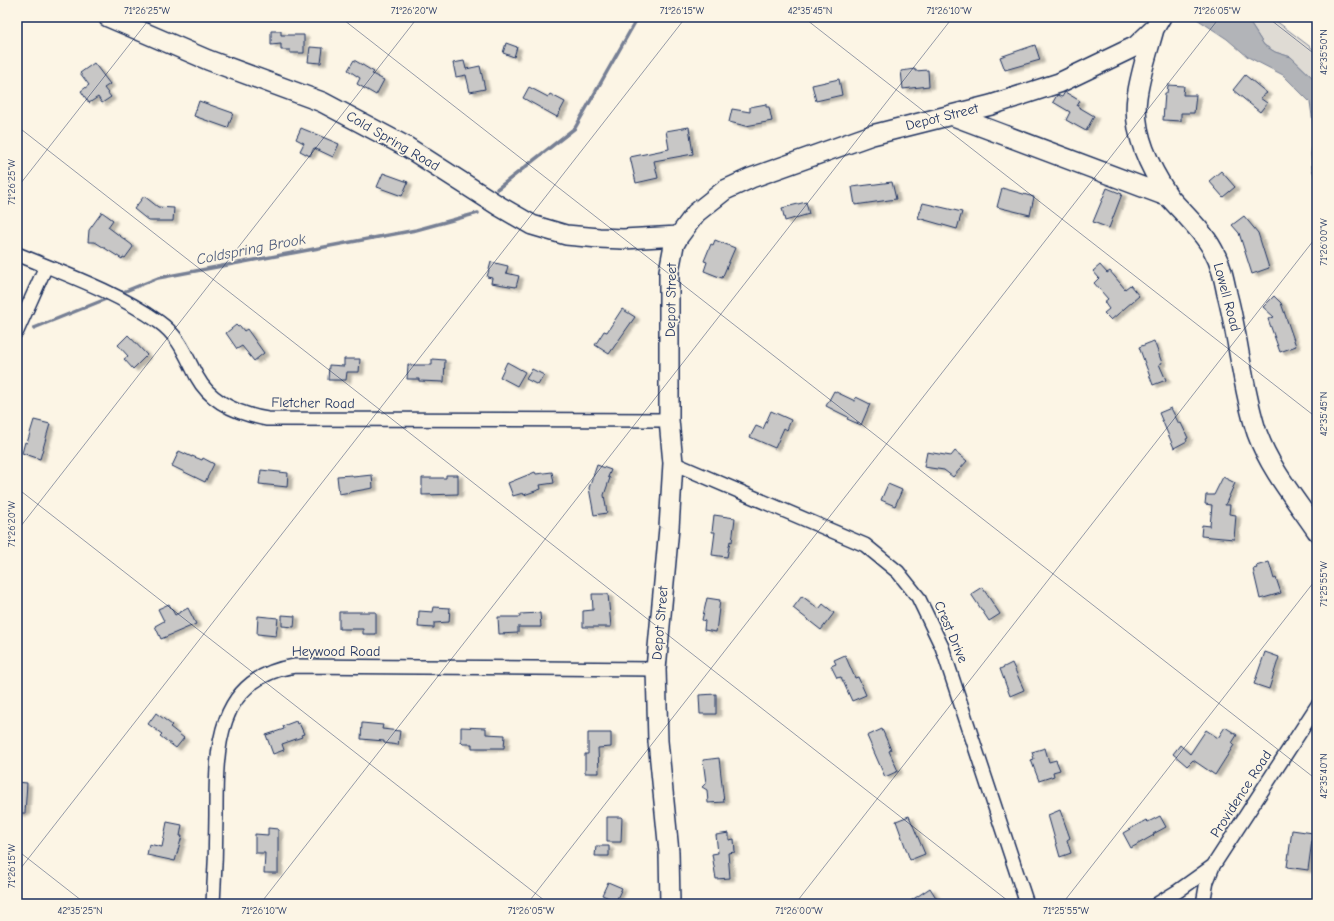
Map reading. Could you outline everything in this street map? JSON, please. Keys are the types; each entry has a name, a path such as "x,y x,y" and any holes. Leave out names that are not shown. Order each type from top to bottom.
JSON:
{"street":[{"name":"Cold Spring Road","path":"108,17 195,54 296,91 334,108 399,143 532,225 566,235 599,238 678,236"},
{"name":"Depot Street","path":"670,904 669,852 658,741 656,669 669,528 673,463 669,420 669,271 674,245 678,236 696,213 726,190 751,178 872,135 1027,95 1059,83 1132,48 1157,23"},
{"path":"1157,23 1139,88 1137,120 1140,137 1146,154 1168,197"},
{"name":"Lowell Road","path":"952,115 1168,197 1205,236 1220,266 1235,324 1247,396 1258,434 1276,472 1317,531"},
{"name":"Fletcher Road","path":"17,254 126,301 160,323 181,344 197,377 210,395 224,405 247,415 283,419 669,420"},
{"path":"17,331 46,266"},
{"name":"Crest Drive","path":"673,463 865,545 898,572 920,602 942,647 1027,904"},
{"name":"Heywood Road","path":"213,904 216,864 215,778 220,736 230,711 242,692 260,677 282,668 295,666 656,669"},
{"name":"Providence Road","path":"1202,904 1207,881 1213,866 1317,706"},
{"path":"1167,902 1213,866"}],"shaded area":[{"path":"1194,17 1246,17 1264,45 1275,52 1291,57 1317,82 1317,183 1312,169 1311,154 1314,130 1310,102 1283,75 1248,57 1227,39"},
{"path":"1246,17 1271,17 1317,52 1317,82 1291,57 1275,52 1264,45"}],"building":[{"path":"271,31 281,31 281,35 304,35 304,53 290,53 290,50 281,50 281,44 271,45"},
{"path":"506,43 517,47 514,57 503,53"},
{"path":"1035,45 1040,60 1005,70 1000,57"},
{"path":"310,47 323,48 321,63 308,62"},
{"path":"354,60 374,72 372,74 384,80 376,95 357,84 360,78 348,70"},
{"path":"464,61 466,69 480,66 485,89 470,92 466,75 456,77 453,63"},
{"path":"94,63 110,84 104,88 111,97 102,103 98,97 89,103 81,91 89,85 80,73"},
{"path":"915,69 915,71 928,70 929,86 903,89 901,71"},
{"path":"1245,75 1267,93 1260,98 1267,103 1260,112 1233,90"},
{"path":"839,79 842,95 816,101 812,85"},
{"path":"1168,85 1184,86 1183,95 1196,95 1194,113 1181,113 1181,121 1163,120 1165,93 1167,93"},
{"path":"529,87 548,97 550,94 565,102 557,117 523,98"},
{"path":"1065,92 1080,101 1077,106 1094,116 1086,131 1066,120 1070,112 1053,102 1057,95 1062,97"},
{"path":"199,101 233,113 228,128 194,116"},
{"path":"766,104 766,107 769,107 772,121 746,126 729,122 732,109 750,112 750,107"},
{"path":"689,127 693,154 654,161 658,178 636,183 630,157 669,149 666,131"},
{"path":"301,128 339,144 333,157 314,148 310,156 300,151 304,143 296,139"},
{"path":"1221,171 1235,187 1223,197 1209,181"},
{"path":"383,173 408,182 402,196 377,187"},
{"path":"892,182 896,199 855,205 852,187"},
{"path":"1002,188 1034,197 1030,215 997,207"},
{"path":"1107,188 1122,194 1109,228 1093,222"},
{"path":"144,196 158,207 174,208 173,221 149,221 134,209"},
{"path":"806,202 809,214 785,221 782,208"},
{"path":"923,203 962,212 957,229 918,218"},
{"path":"102,212 113,220 108,227 133,247 125,258 123,257 122,259 95,242 88,242 89,230"},
{"path":"1244,216 1258,233 1269,268 1252,274 1239,233 1232,225"},
{"path":"715,240 735,248 722,278 704,271 707,262 704,261 711,244 713,245"},
{"path":"491,262 508,266 506,273 519,276 516,287 491,283 492,278 487,277"},
{"path":"1100,265 1107,273 1110,271 1125,289 1130,285 1139,296 1111,320 1104,313 1109,309 1104,302 1108,299 1094,283 1099,278 1093,271"},
{"path":"1274,296 1281,303 1296,346 1280,352 1268,319 1274,317 1263,307"},
{"path":"622,309 635,317 609,354 595,345 604,331 607,332"},
{"path":"236,325 238,327 240,326 244,331 247,329 264,353 254,361 242,346 237,349 226,333"},
{"path":"128,335 147,355 133,369 124,359 128,356 118,345"},
{"path":"1154,341 1162,363 1159,364 1166,380 1153,385 1139,347"},
{"path":"344,359 360,359 359,372 347,372 346,380 328,380 329,365 344,366"},
{"path":"432,359 445,360 444,382 407,379 408,365 432,365"},
{"path":"507,362 525,372 517,386 500,377"},
{"path":"532,369 544,375 538,385 526,379"},
{"path":"834,391 855,401 856,397 870,404 861,425 847,419 848,417 826,406"},
{"path":"1171,408 1179,424 1181,423 1188,438 1186,439 1187,441 1174,448 1159,413"},
{"path":"771,411 791,420 787,430 784,428 775,448 750,437 756,426 763,429"},
{"path":"34,420 50,424 40,459 22,453 25,442 27,443"},
{"path":"179,451 202,460 203,458 214,464 205,482 172,466"},
{"path":"955,451 967,461 953,477 944,470 924,467 927,452 951,456"},
{"path":"597,465 611,470 604,495 607,513 594,515 589,488"},
{"path":"261,470 288,473 287,487 259,484"},
{"path":"535,472 536,474 552,472 554,483 540,485 541,489 524,495 523,493 513,496 508,483"},
{"path":"352,475 353,477 372,475 373,488 339,494 337,476"},
{"path":"446,475 458,475 458,494 422,495 422,478 446,478"},
{"path":"1223,477 1235,483 1225,505 1230,505 1229,514 1236,515 1234,539 1201,536 1202,525 1210,526 1212,505 1205,504 1206,495 1214,495"},
{"path":"888,484 902,490 895,506 881,500"},
{"path":"714,515 735,518 732,542 730,541 727,557 712,555 715,532 712,532"},
{"path":"1269,562 1274,579 1276,578 1281,593 1260,599 1253,569 1257,568 1256,566"},
{"path":"982,587 1000,614 989,621 971,594"},
{"path":"592,594 608,594 611,627 583,627 583,611 593,610"},
{"path":"802,596 819,609 823,604 834,613 821,630 793,608"},
{"path":"707,598 720,600 716,632 704,630 705,621 702,620"},
{"path":"169,604 175,615 188,608 196,624 161,639 155,626 164,621 158,609"},
{"path":"434,607 450,608 449,622 434,623 434,628 418,627 419,611 433,612"},
{"path":"339,612 376,612 376,634 363,634 363,629 339,629"},
{"path":"540,613 541,627 518,627 518,633 499,634 498,617 520,617 520,614"},
{"path":"282,615 295,616 294,627 282,626"},
{"path":"258,616 278,618 276,636 257,634"},
{"path":"1265,652 1279,657 1269,689 1254,684"},
{"path":"845,655 855,678 858,677 866,695 852,701 841,677 837,678 831,666 836,664 834,660"},
{"path":"1012,663 1024,690 1010,696 1000,669"},
{"path":"716,694 716,714 700,714 699,695"},
{"path":"156,713 172,725 170,727 184,738 176,748 160,736 162,734 148,724"},
{"path":"296,721 297,724 299,723 304,734 301,735 302,737 282,744 284,750 273,754 266,735 284,729 283,726"},
{"path":"362,723 383,725 382,729 400,731 398,745 384,743 384,741 361,739"},
{"path":"461,727 486,728 486,734 505,735 504,748 472,748 472,744 463,744 461,742"},
{"path":"1225,727 1237,735 1232,743 1234,745 1215,775 1193,760 1187,766 1173,754 1180,745 1190,754 1206,730 1218,738"},
{"path":"882,729 891,750 889,751 898,771 885,777 867,736"},
{"path":"588,733 611,733 611,747 598,748 599,773 585,773 585,754 588,754"},
{"path":"1045,748 1049,762 1056,760 1060,770 1053,772 1054,776 1039,781 1031,760 1034,759 1032,752"},
{"path":"719,758 724,802 708,803 707,790 702,787 706,783 703,760"},
{"path":"17,782 27,783 25,813 17,813"},
{"path":"1060,810 1070,838 1067,840 1071,853 1060,857 1048,815"},
{"path":"909,816 925,854 910,860 896,821"},
{"path":"1160,816 1166,827 1131,848 1123,833 1146,820 1148,822"},
{"path":"607,817 622,817 621,842 607,842"},
{"path":"167,822 182,825 180,836 182,836 175,861 147,855 149,844 162,847"},
{"path":"268,828 278,829 278,873 264,873 265,853 255,853 255,834 268,835"},
{"path":"1292,830 1313,833 1308,870 1287,867"},
{"path":"729,833 729,840 734,839 735,852 728,853 730,878 716,879 712,854 718,853 716,835"},
{"path":"596,846 609,846 609,856 595,856"},
{"path":"608,882 622,888 616,901 602,895"},
{"path":"930,888 940,904 906,904"}],"waterway":[{"name":"Coldspring Brook","path":"497,189 575,128 638,17"},
{"name":"Coldspring Brook","path":"118,294 158,278 416,230 478,213"},
{"name":"Coldspring Brook","path":"34,328 111,297"}],"railway":[{"path":"1311,17 1317,22"}]}
